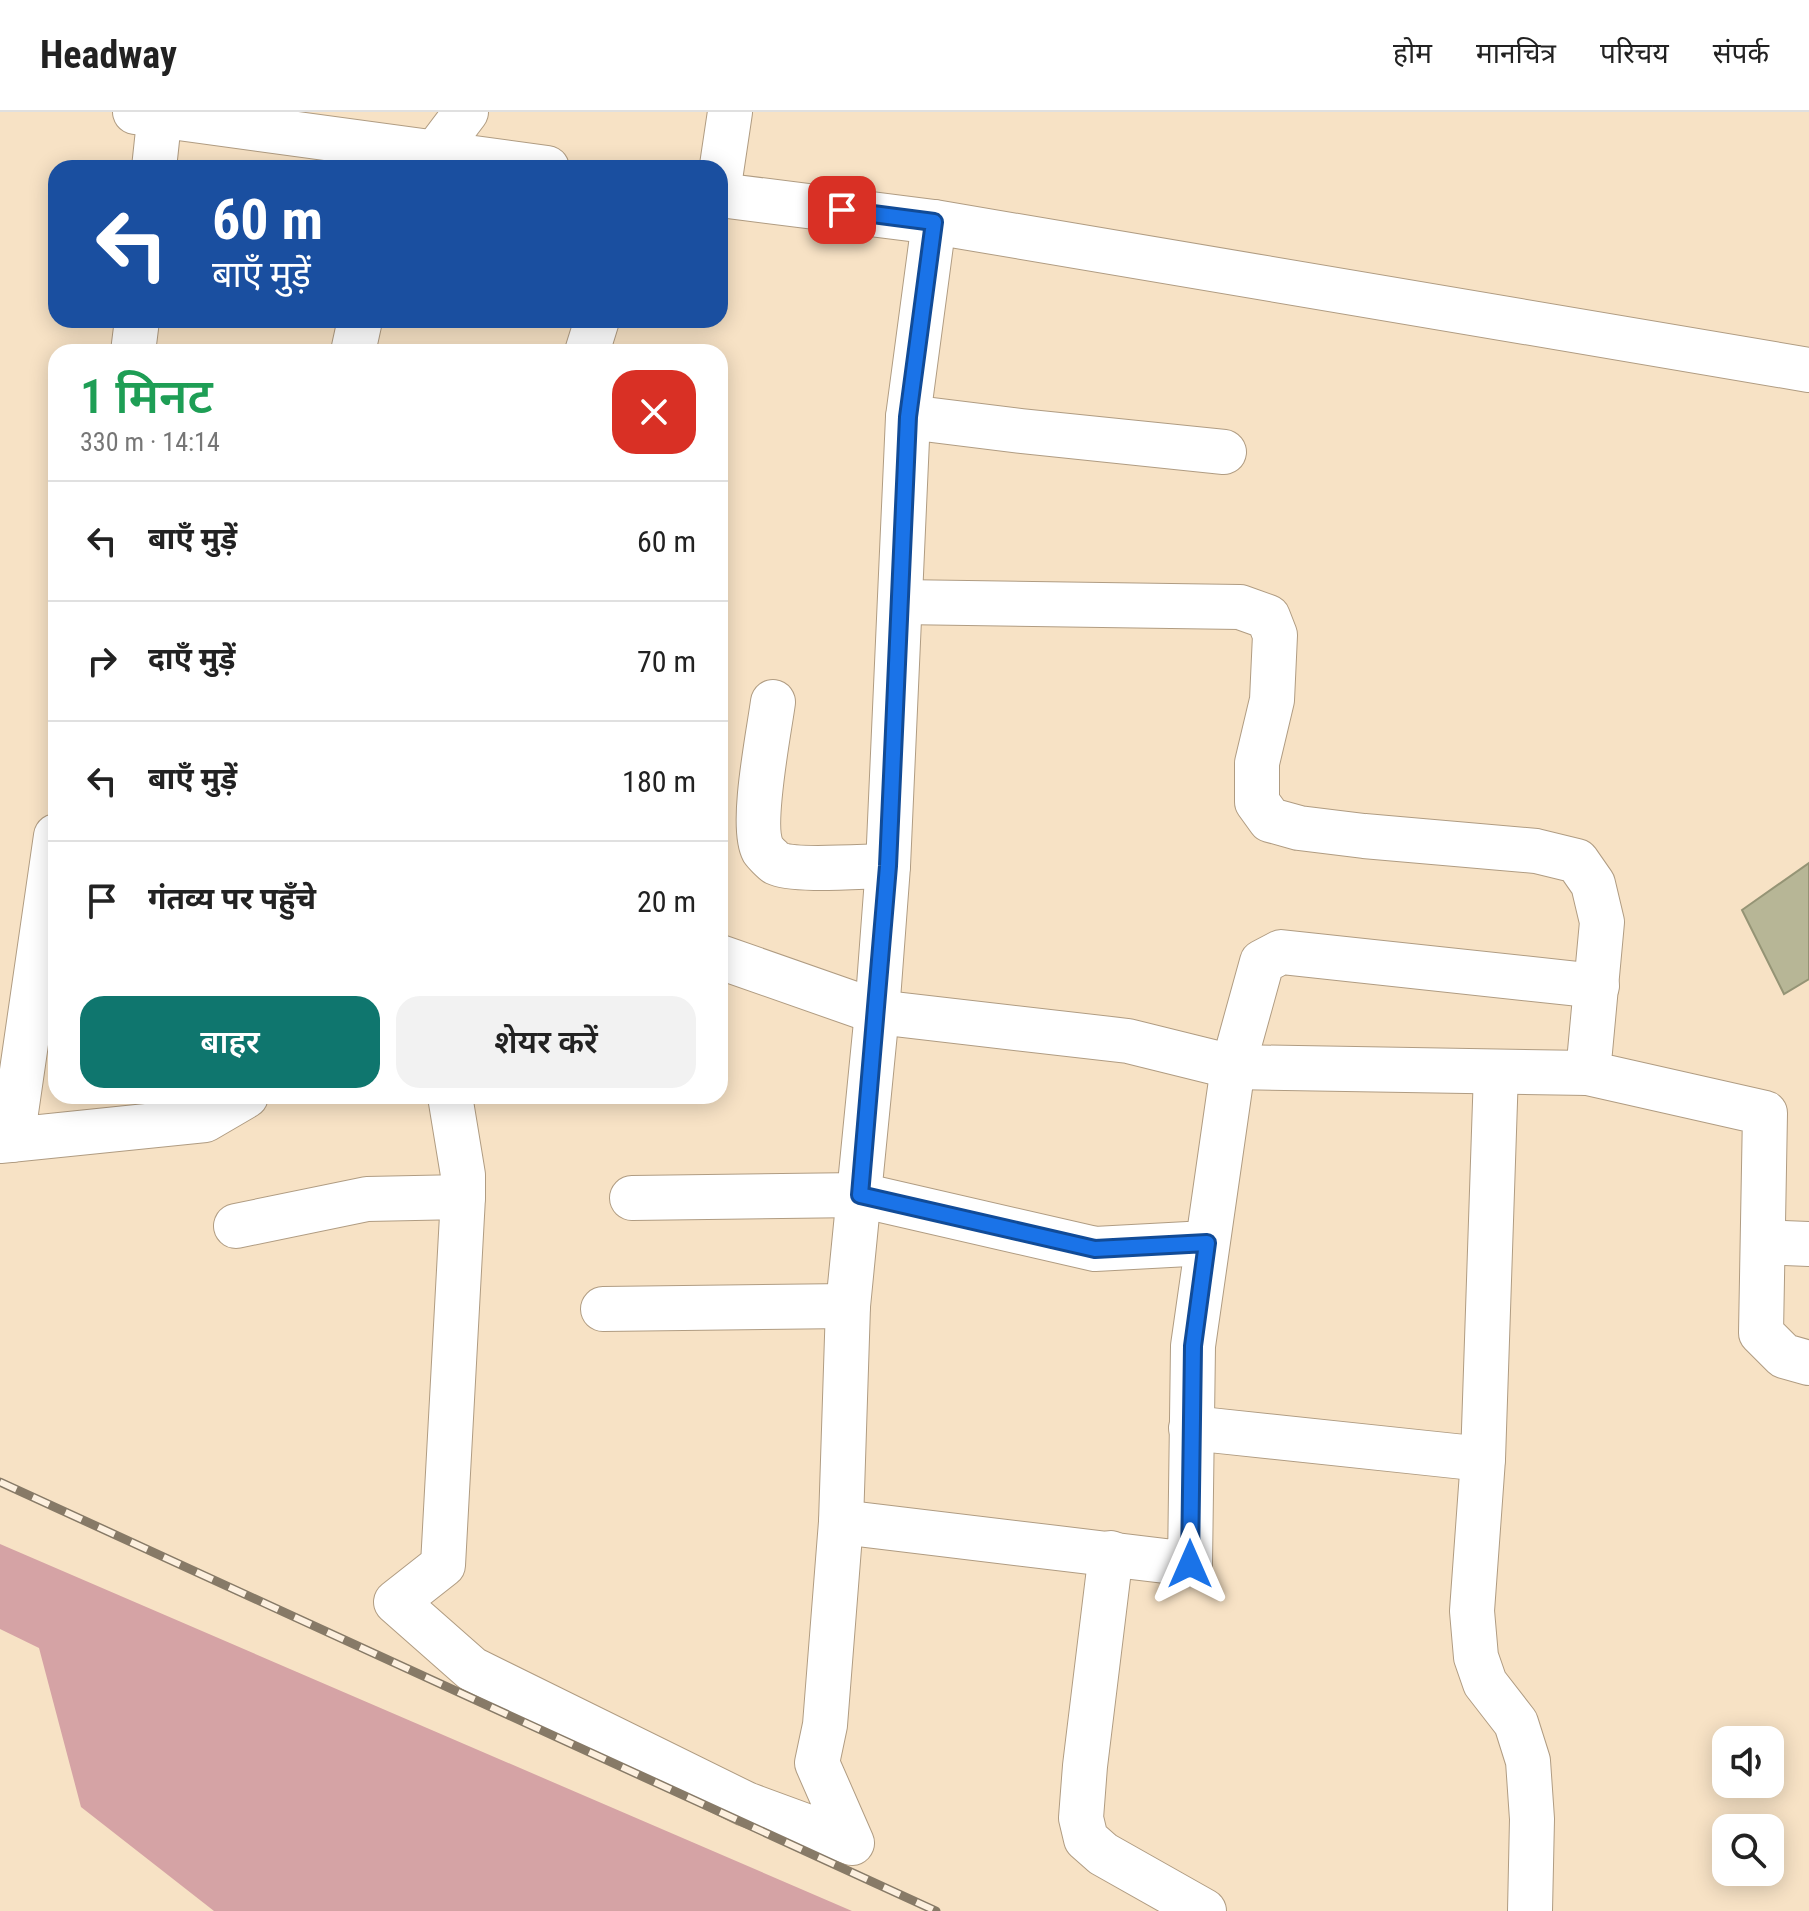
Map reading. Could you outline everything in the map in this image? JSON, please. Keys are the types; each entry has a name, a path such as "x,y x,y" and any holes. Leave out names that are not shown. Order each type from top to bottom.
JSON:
{"street":[{"path":"408,157 466,112"},
{"path":"723,160 730,112"},
{"path":"154,160 151,113 408,157 446,160"},
{"path":"728,196 934,222 1809,370"},
{"path":"451,1104 463,1175 463,1197 443,1565 396,1602 472,1669 746,1804 852,1843 817,1763 825,1725 841,1522 848,1306 888,866 908,417 934,222"},
{"path":"908,417 1224,452"},
{"path":"900,602 1240,607 1268,617 1275,635 1272,700 1257,763 1257,802 1270,820 1299,828 1536,851 1577,861 1593,884 1602,922 1588,1073"},
{"path":"773,702 761,785 759,832 763,850 777,863 801,867 888,866"},
{"path":"48,885 6,1140 206,1108"},
{"path":"841,1522 1190,1564 1193,1346 1233,1067 1262,962 1281,952 1597,986"},
{"path":"728,960 877,1012 1128,1041 1233,1067 1588,1073 1765,1113 1761,1333 1784,1356 1809,1363"},
{"path":"1496,1072 1483,1459 1472,1611 1476,1657 1485,1683 1516,1723 1528,1761 1532,1819 1530,1911"},
{"path":"632,1198 860,1195 1095,1249 1207,1243"},
{"path":"236,1226 367,1199 463,1197"},
{"path":"1763,1242 1809,1244"},
{"path":"603,1309 848,1306"},
{"path":"1191,1428 1483,1459"},
{"path":"1111,1553 1085,1766 1081,1818 1086,1839 1103,1854 1204,1911"}],"shaded area":[{"path":"0,1544 852,1911 214,1911 81,1807 39,1648 0,1629"}],"building":[{"path":"1809,863 1809,979 1784,994 1742,910"}],"railway":[{"path":"0,1482 936,1911"}],"route":[{"path":"842,210 934,222 908,417 888,866 860,1195 1095,1249 1207,1243 1193,1346 1190,1564"}]}
